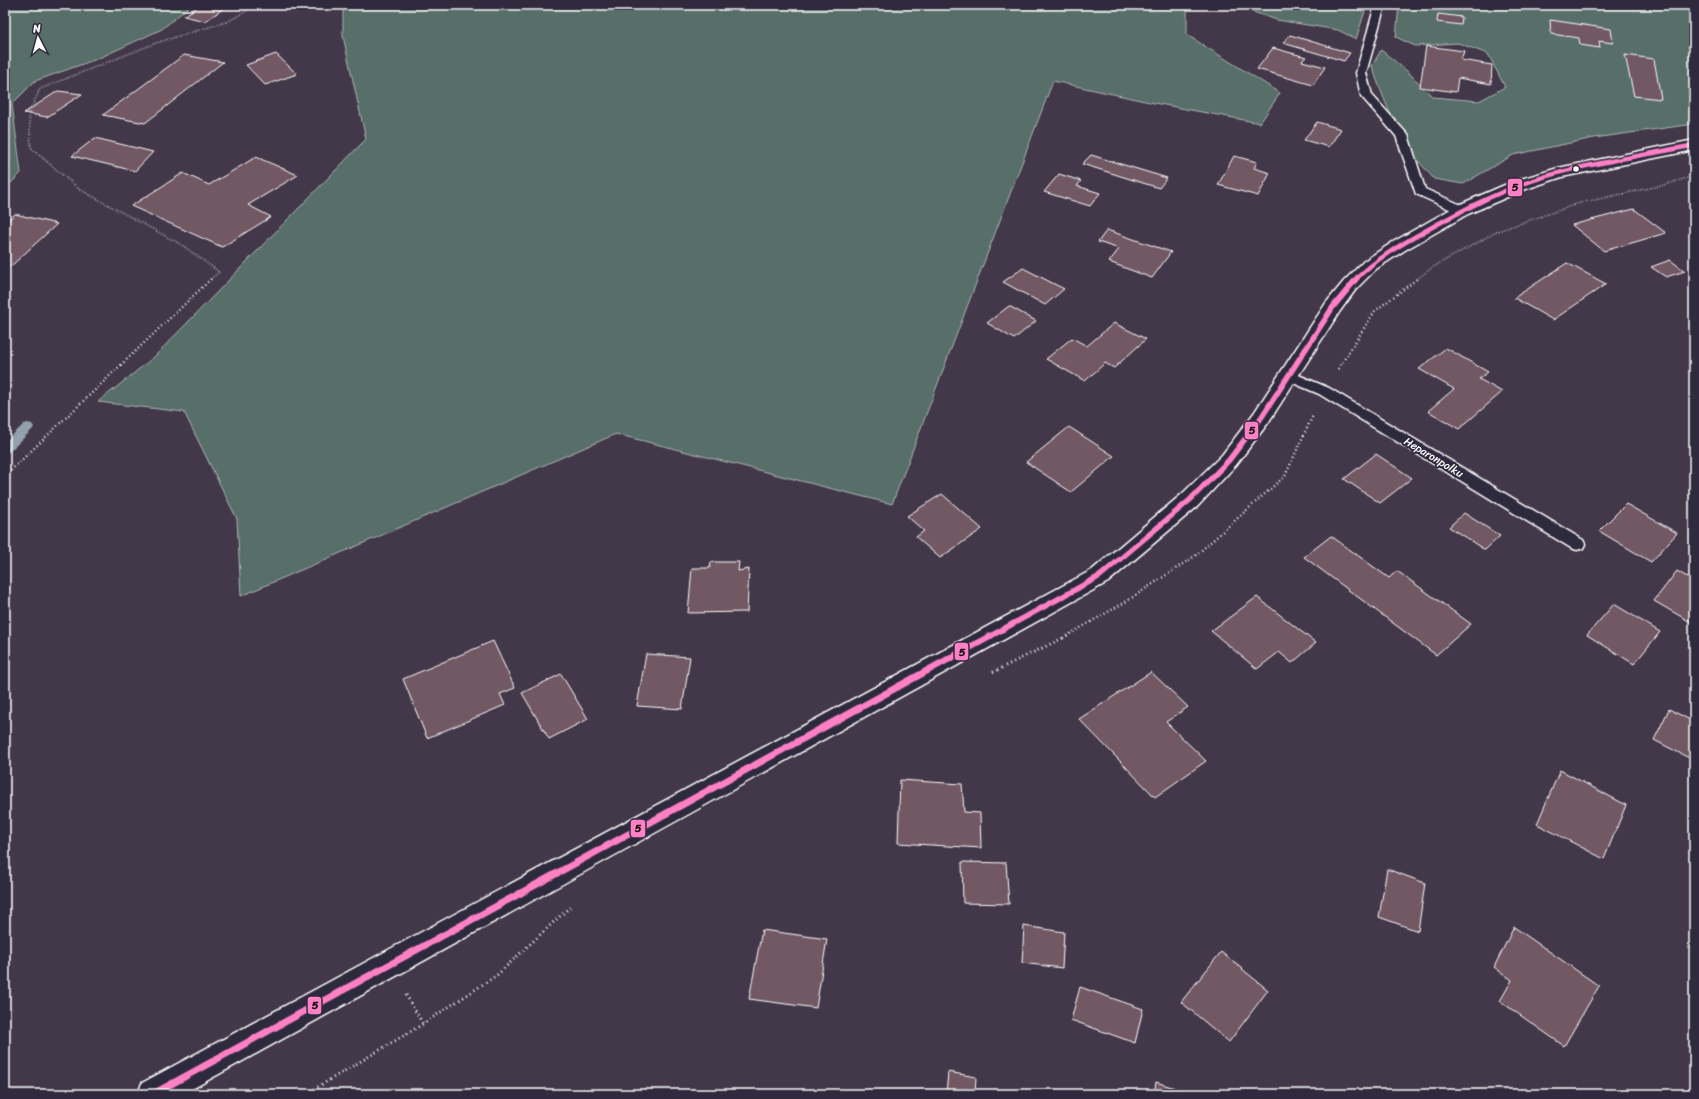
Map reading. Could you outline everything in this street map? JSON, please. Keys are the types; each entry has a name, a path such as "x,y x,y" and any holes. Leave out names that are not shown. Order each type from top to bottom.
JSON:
{"street":[{"path":"153,1094 1100,576 1190,500 1218,471 1261,418 1333,307 1350,285 1370,265 1399,246 1462,210 1520,185 1558,174 1694,145"}],"lane":[{"path":"1380,5 1361,73 1367,96 1402,136 1420,191 1462,210"},
{"name":"Heparonpolku","path":"1288,376 1324,391 1577,544"}],"path":[{"path":"5,476 219,272 182,245 79,189 31,148 28,113 40,89 156,44 229,21 257,5"}],"green space":[{"path":"5,5 191,5 162,29 97,59 35,81 12,104 21,173 5,189"},
{"path":"343,5 1202,5 1187,9 1187,35 1280,93 1260,123 1154,103 1053,81 892,504 616,434 241,596 237,519 184,412 98,402 154,357 366,139 343,36"},
{"path":"1232,5 1367,5 1356,39 1338,30 1277,20"},
{"path":"1399,5 1694,5 1694,124 1594,138 1513,155 1463,184 1434,179 1405,144 1378,84 1372,66 1381,50 1408,72 1433,97 1479,101 1505,87 1488,54 1458,43 1415,46 1396,37"}],"building":[{"path":"200,5 229,5 205,21 184,16"},
{"path":"1438,14 1462,17 1461,25 1437,22"},
{"path":"1550,20 1611,29 1613,43 1599,41 1600,48 1580,45 1579,38 1551,34"},
{"path":"1290,35 1350,53 1344,61 1283,43"},
{"path":"1426,46 1464,51 1461,60 1492,65 1491,84 1458,78 1456,92 1420,87"},
{"path":"1273,48 1306,57 1302,61 1325,67 1313,85 1257,69"},
{"path":"276,54 297,74 265,85 246,65"},
{"path":"184,55 223,62 145,123 103,115"},
{"path":"1625,55 1654,59 1661,99 1634,96"},
{"path":"58,91 82,94 47,117 24,113"},
{"path":"1317,122 1341,129 1329,147 1304,140"},
{"path":"95,138 153,152 135,171 72,156"},
{"path":"1091,155 1167,178 1159,188 1082,164"},
{"path":"1234,156 1257,162 1254,168 1270,173 1258,196 1218,185"},
{"path":"256,157 298,175 248,205 271,217 222,247 131,206 183,173 209,185"},
{"path":"1059,174 1081,181 1077,186 1100,193 1090,206 1044,192"},
{"path":"1634,209 1666,233 1604,251 1572,225"},
{"path":"15,214 57,224 11,266 5,265 5,223"},
{"path":"1107,230 1171,252 1152,278 1109,262 1119,249 1098,242"},
{"path":"1670,260 1685,271 1666,277 1651,267"},
{"path":"1567,263 1606,284 1553,320 1514,298"},
{"path":"1023,268 1064,289 1045,305 1003,282"},
{"path":"1009,306 1036,321 1014,339 987,323"},
{"path":"1114,323 1146,339 1114,368 1105,363 1085,381 1046,359 1072,338 1087,346"},
{"path":"1446,348 1488,372 1479,379 1502,392 1459,429 1428,411 1454,389 1419,369"},
{"path":"1069,427 1114,456 1071,492 1026,462"},
{"path":"1376,454 1412,478 1380,503 1344,479"},
{"path":"942,494 982,529 940,558 916,537 924,531 907,516"},
{"path":"1626,504 1677,533 1651,562 1599,531"},
{"path":"1464,513 1500,536 1485,550 1449,527"},
{"path":"1331,536 1389,578 1397,571 1471,624 1436,655 1304,557"},
{"path":"711,562 739,562 738,571 749,569 747,612 688,613 692,568 710,568"},
{"path":"1677,571 1694,581 1694,624 1654,601"},
{"path":"1257,597 1316,643 1292,663 1279,652 1257,669 1211,631"},
{"path":"1614,604 1660,632 1634,664 1587,635"},
{"path":"493,641 515,688 500,694 505,705 427,738 403,679"},
{"path":"646,654 690,657 682,709 637,706"},
{"path":"1151,672 1188,707 1166,722 1206,761 1155,797 1079,719"},
{"path":"561,674 588,719 549,739 522,693"},
{"path":"1669,709 1694,722 1693,760 1654,740"},
{"path":"1560,770 1626,805 1604,859 1537,824"},
{"path":"900,780 962,784 964,812 980,813 981,848 898,843"},
{"path":"962,862 1006,863 1009,904 963,903"},
{"path":"1387,869 1425,883 1418,931 1379,917"},
{"path":"1024,926 1064,932 1062,968 1022,963"},
{"path":"1514,927 1599,986 1564,1046 1500,1001 1512,980 1494,967"},
{"path":"762,930 827,939 816,1008 749,999"},
{"path":"1221,952 1268,990 1229,1042 1181,1002"},
{"path":"1080,987 1143,1009 1135,1043 1071,1020"},
{"path":"948,1072 976,1077 975,1094 946,1094"},
{"path":"1156,1082 1187,1092 1187,1094 1154,1094"}],"waterway":[{"path":"5,449 28,427"}],"transit line":[{"name":"5","path":"153,1094 1100,576 1190,500 1229,460 1261,418 1333,307 1350,285 1370,265 1399,246 1462,210 1520,185 1558,173 1694,145"}]}
